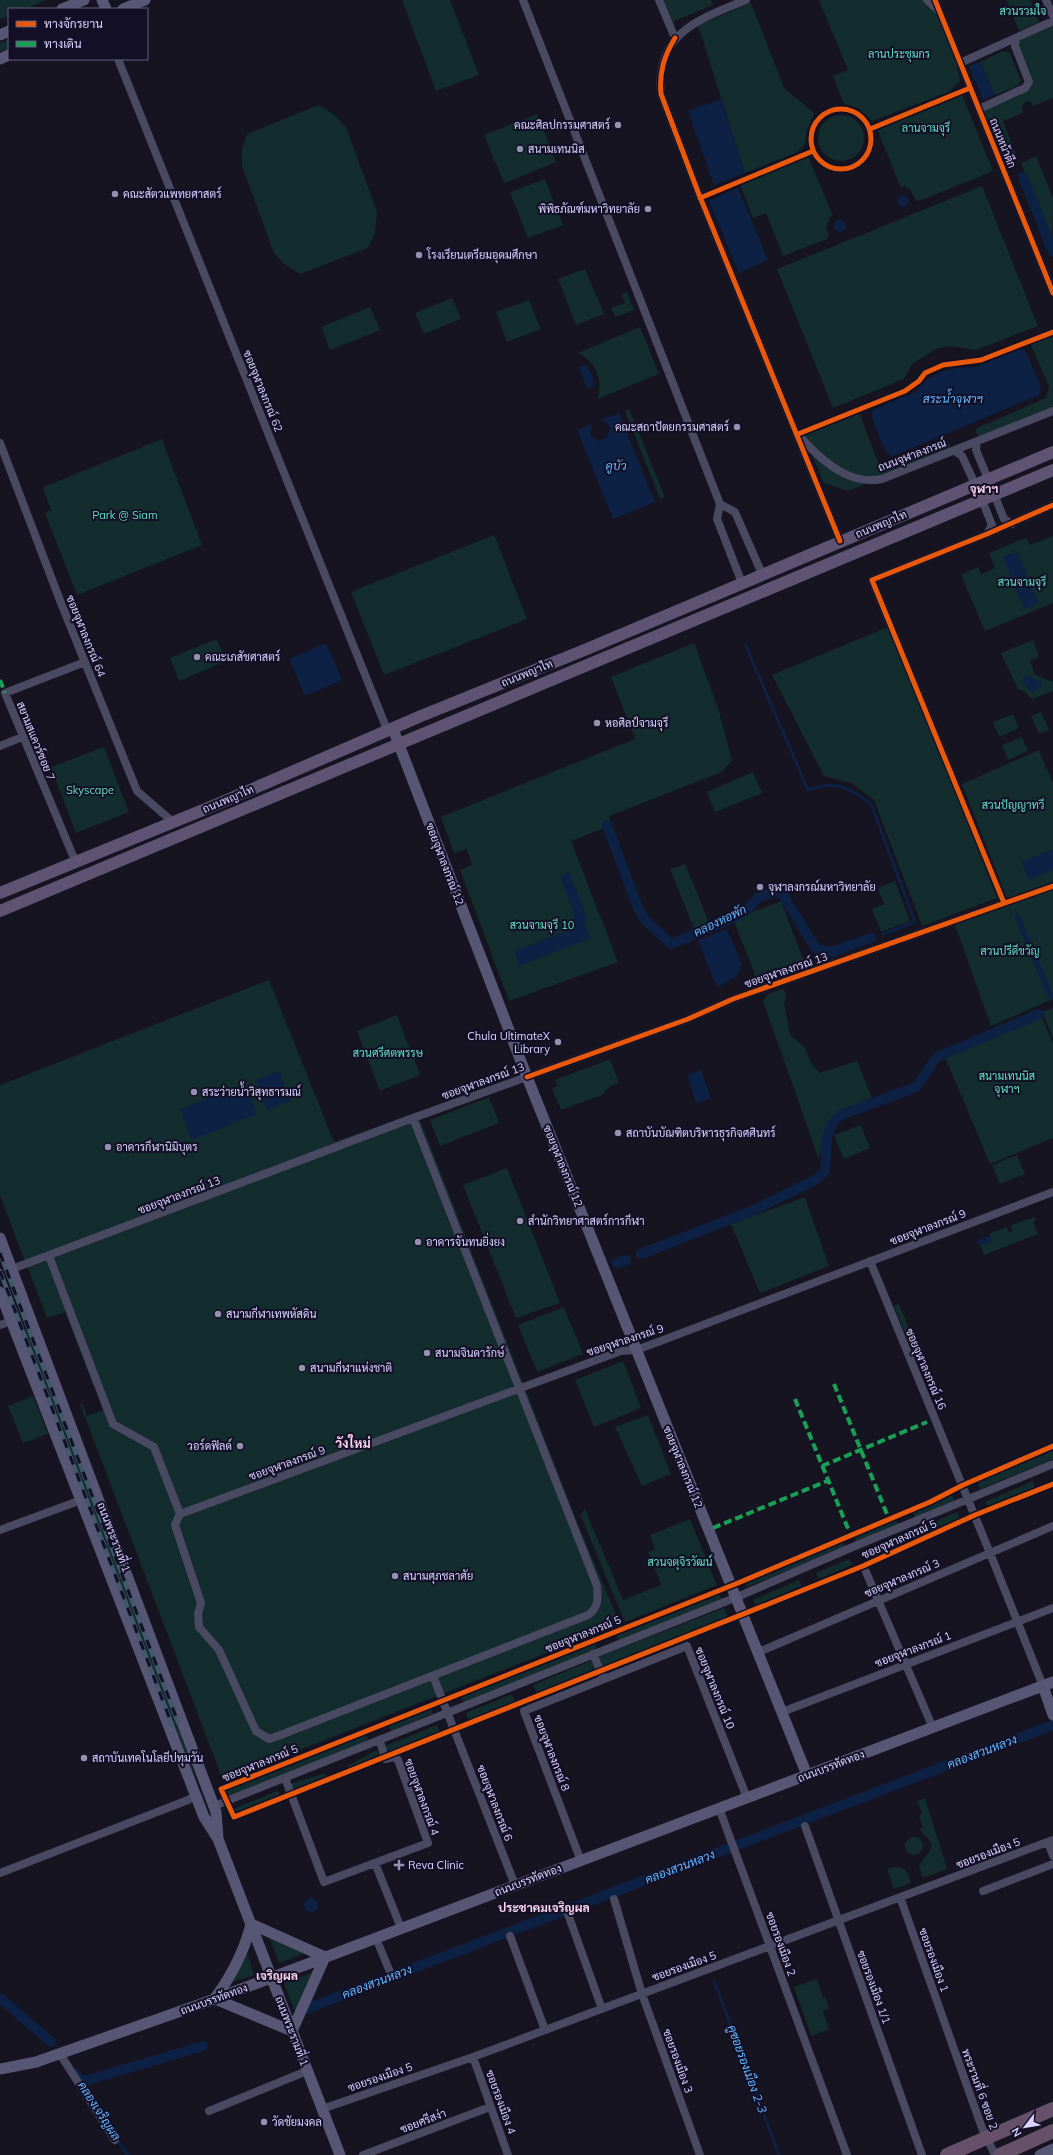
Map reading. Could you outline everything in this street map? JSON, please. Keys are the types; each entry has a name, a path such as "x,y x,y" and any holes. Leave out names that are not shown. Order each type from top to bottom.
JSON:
{"highway":[{"path":"947,2155 1053,2109"},
{"path":"1000,2155 1053,2131"}],"main road":[{"path":"64,8 84,0"},
{"path":"125,8 145,0"},
{"name":"ถนนพญาไท","path":"0,893 76,863 1053,452"},
{"name":"ถนนพญาไท","path":"0,911 1053,470"},
{"path":"988,480 994,494"},
{"path":"975,484 982,500"},
{"name":"ซอยจุฬาลงกรณ์ 12","path":"390,731 399,745 527,1077 759,1652 807,1775"},
{"name":"ถนนพระรามที่ 1","path":"0,1238 207,1786 216,1812 218,1839"},
{"name":"ถนนพระรามที่ 1","path":"0,1292 204,1817 218,1839 340,2155"},
{"path":"1048,1684 1053,1714"},
{"name":"ถนนบรรทัดทอง","path":"0,2069 30,2064 215,1999 1048,1684"},
{"path":"195,1793 207,1786"},
{"path":"251,1924 325,1957 292,2031 215,1999 227,1983 238,1962 246,1945 251,1924"},
{"path":"1040,2155 1053,2149"}],"street":[{"path":"523,0 720,504 717,519 742,583"},
{"path":"659,0 675,38"},
{"path":"746,0 699,21 675,38 663,59 659,78 660,94 698,192 798,434 840,541"},
{"path":"927,0 940,12"},
{"name":"ถนนหน้าตึก","path":"935,0 1053,293"},
{"path":"1046,0 1053,16"},
{"path":"960,63 1053,21"},
{"path":"979,109 1025,88 1029,82 1015,46 1016,38"},
{"name":"ซอยจุฬาลงกรณ์ 62","path":"118,60 390,731"},
{"name":"ถนนจุฬาลงกรณ์","path":"798,434 816,454 830,466 850,476 871,482 882,480 1053,412"},
{"path":"977,442 976,450 988,480"},
{"name":"ซอยจุฬาลงกรณ์ 64","path":"0,443 85,662 137,790 173,822"},
{"name":"ถนนจุฬาลงกรณ์","path":"955,451 962,456 975,484"},
{"path":"994,494 1004,519 1012,524"},
{"path":"982,500 992,525 987,534"},
{"path":"720,504 735,512 762,574"},
{"path":"1004,903 872,580 1012,524 1053,505"},
{"name":"สยามสแควร์ซอย 7","path":"76,863 22,737 5,693 85,662"},
{"path":"0,746 22,737"},
{"name":"ซอยจุฬาลงกรณ์ 13","path":"12,1269 413,1118 688,1020 732,999 1053,886"},
{"path":"49,1256 114,1424 154,1447 180,1514 174,1525 200,1603 198,1614 199,1627 219,1650 256,1731 269,1739 588,1615 596,1609 598,1586 413,1118"},
{"name":"ซอยจุฬาลงกรณ์ 9","path":"180,1514 520,1388 525,1388 621,1351 636,1350 1053,1192"},
{"name":"ซอยจุฬาลงกรณ์ 16","path":"870,1261 901,1340 1018,1621 1048,1684"},
{"path":"0,1325 11,1320"},
{"name":"ซอยจุฬาลงกรณ์ 5","path":"214,1806 737,1598 1053,1464"},
{"path":"0,1530 81,1500"},
{"name":"ซอยจุฬาลงกรณ์ 3","path":"759,1652 1053,1526"},
{"path":"866,1572 933,1728"},
{"name":"ซอยจุฬาลงกรณ์ 1","path":"782,1712 1053,1608"},
{"name":"ซอยจุฬาลงกรณ์ 10","path":"604,1679 687,1646 747,1798"},
{"path":"593,1654 604,1679"},
{"name":"ซอยจุฬาลงกรณ์ 6","path":"433,1676 515,1885"},
{"name":"ซอยจุฬาลงกรณ์ 8","path":"581,1861 524,1711 604,1679"},
{"name":"ซอยจุฬาลงกรณ์ 4","path":"375,1863 428,1844 398,1760 394,1757 386,1759 380,1741"},
{"path":"285,1778 324,1882 375,1863 401,1928"},
{"path":"0,1873 181,1803 195,1793"},
{"name":"ซอยรองเมือง 2","path":"719,1808 847,2155"},
{"name":"ซอยรองเมือง 1/1","path":"805,1826 922,2155"},
{"path":"1051,1841 1053,1856"},
{"name":"ซอยรองเมือง 5","path":"322,2109 473,2057 1051,1841"},
{"path":"983,1891 1053,1864"},
{"name":"ซอยรองเมือง 1","path":"900,1898 947,2029"},
{"name":"ซอยรองเมือง 3","path":"614,1899 642,1994 700,2155"},
{"path":"568,1914 602,2009"},
{"path":"510,1936 545,2030"},
{"path":"376,1938 390,1972"},
{"name":"พระรามที่ 6 ซอย 2","path":"947,2029 982,2128 995,2155"},
{"path":"60,2054 115,2140"},
{"name":"ซอยรองเมือง 4","path":"473,2057 508,2155"},
{"path":"209,2112 307,2071"},
{"name":"ซอยศรีสง่า","path":"363,2155 490,2107"}],"green space":[{"path":"0,0 47,0 27,8 8,8 8,16 0,19"},
{"path":"402,0 450,0 479,75 436,91"},
{"path":"663,0 711,0 713,5 672,22"},
{"name":"ลานประชุมกร","path":"819,0 926,0 940,13 953,47 960,81 949,92 872,121 858,108 844,104 833,76 848,70"},
{"name":"สวนรวมใจ","path":"1006,0 1030,0 1039,22 1019,31"},
{"path":"751,3 784,88 814,113 807,130 805,144 798,152 745,173 698,25"},
{"path":"1053,22 1053,98 1033,106 1031,102 1026,101 1022,107 1023,113 1003,121 1017,156 1002,161 982,110 1018,96 1031,85 1016,38"},
{"path":"8,39 8,49 0,52 0,43"},
{"path":"1003,51 1010,53 1021,81 1017,86 995,95 980,62"},
{"name":"ลานจามจุรี","path":"961,92 993,171 919,201 915,199 910,189 904,186 901,188 876,126"},
{"path":"318,105 333,114 346,127 377,212 375,233 368,248 300,274 284,264 274,253 242,166 242,149 247,134"},
{"name":"สนามเทนนิส","path":"537,114 556,162 504,183 484,135"},
{"path":"841,115 854,119 860,125 864,138 860,151 854,157 841,161 828,157 822,151 818,138 822,125 828,119"},
{"path":"807,154 833,216 830,217 826,227 829,234 827,239 783,256 766,213 753,218 739,182"},
{"path":"1036,156 1053,198 1052,243 1021,163"},
{"path":"545,179 563,225 528,238 510,192"},
{"path":"982,186 1038,326 976,350 949,346 936,349 912,364 904,379 833,408 777,269"},
{"path":"585,269 604,314 576,325 558,279"},
{"path":"627,292 634,310 615,317 611,308 625,303 621,294"},
{"path":"452,298 461,319 424,334 415,313"},
{"path":"529,300 541,329 507,342 496,312"},
{"path":"370,307 380,330 330,350 321,327"},
{"path":"640,327 659,374 597,399 600,385 597,372 590,361 578,353"},
{"path":"1053,335 1053,408 979,439 975,429 1046,398 1049,386 1030,343"},
{"path":"629,409 665,497 660,499 625,411"},
{"path":"859,412 878,462 888,465 947,440 952,450 848,491 824,483 803,435"},
{"name":"Park @ Siam","path":"162,439 202,545 77,595 45,513 51,510 43,487"},
{"path":"494,535 527,619 384,675 351,592"},
{"name":"สวนจามจุรี","path":"1053,536 1053,603 985,631 961,575 978,567 981,574 995,568 989,553 1026,538 1030,545"},
{"path":"888,627 997,898 922,926 874,800 851,783 824,776 772,675"},
{"path":"217,639 226,661 179,681 170,658"},
{"path":"1033,640 1039,657 1030,661 1035,675 1053,682 1053,691 1032,699 1025,692 1018,689 1001,653"},
{"name":"สวนจามจุรี 10","path":"694,643 718,708 732,760 722,772 609,816 612,825 571,841 618,962 509,1001 460,870 472,865 467,849 454,853 441,817 635,739 611,677"},
{"path":"1041,712 1049,730 1039,734 1031,716"},
{"path":"1013,714 1019,728 999,737 993,722"},
{"path":"1022,737 1028,751 1008,760 1002,745"},
{"name":"Skyscape","path":"104,747 129,812 76,833 51,767"},
{"name":"สวนปัญญาทวี","path":"1039,750 1053,783 1053,881 1007,898 962,784"},
{"path":"753,772 762,793 715,812 707,792"},
{"path":"685,864 710,925 695,931 670,869"},
{"path":"895,881 910,921 881,932 872,909 884,904 878,888"},
{"name":"สวนปรีดีขวัญ","path":"1053,890 1053,999 991,1026 955,925"},
{"path":"781,901 804,962 757,980 733,919"},
{"name":"สนามกีฬาแห่งชาติ","path":"269,980 334,1142 417,1112 578,1524 620,1624 223,1780 80,1404 82,1403 87,1416 105,1410 95,1384 93,1385 65,1312 47,1318 0,1196 0,1085"},
{"path":"782,989 785,991 786,998 784,1003 790,1035 805,1048 811,1063 820,1073 857,1061 872,1098 838,1113 832,1118 825,1133 819,1160 763,1001 768,994"},
{"path":"1053,1008 1053,1038 1042,1012"},
{"name":"สวนศรีศตพรรษ","path":"397,1015 420,1075 380,1091 357,1031"},
{"name":"สนามเทนนิส จุฬาฯ","path":"1042,1017 1053,1044 1053,1138 990,1164 945,1057"},
{"path":"610,1059 619,1083 609,1087 602,1095 561,1110 552,1088 558,1086 555,1080"},
{"path":"489,1097 499,1123 440,1146 430,1120"},
{"path":"861,1125 870,1148 844,1159 834,1135"},
{"path":"1017,1155 1025,1174 1000,1184 992,1165"},
{"path":"507,1168 560,1303 516,1318 463,1185"},
{"path":"805,1197 829,1266 760,1293 731,1224"},
{"path":"1034,1217 1036,1221 1033,1222 1038,1234 984,1255 980,1245 992,1241 989,1234 1006,1227 1009,1232 1012,1231 1011,1225"},
{"path":"899,1304 917,1348 912,1351 894,1306"},
{"path":"564,1307 583,1354 537,1372 518,1325"},
{"path":"31,1329 185,1743 198,1786 21,1333"},
{"path":"623,1361 641,1408 594,1427 575,1380"},
{"path":"33,1396 48,1434 23,1443 8,1406"},
{"path":"648,1415 671,1474 642,1486 615,1427"},
{"path":"1053,1451 1053,1459 980,1489 978,1482"},
{"path":"1033,1481 1035,1488 988,1508 985,1502"},
{"path":"952,1495 954,1501 915,1517 912,1511"},
{"name":"สวนจตุจิรวัฒน์","path":"585,1509 623,1600 661,1585 648,1552 655,1549 650,1535 690,1519 717,1585 625,1622 580,1514"},
{"path":"957,1512 960,1519 867,1561 863,1552"},
{"path":"895,1518 898,1524 857,1542 854,1536"},
{"path":"842,1540 845,1547 747,1587 745,1581"},
{"path":"849,1559 852,1565 819,1579 816,1573"},
{"path":"799,1580 802,1586 756,1606 753,1600"},
{"path":"719,1593 722,1600 618,1641 616,1634"},
{"path":"724,1608 727,1616 723,1620 602,1668 598,1657"},
{"path":"594,1642 597,1649 464,1703 461,1696"},
{"path":"593,1660 596,1668 537,1694 533,1685"},
{"path":"512,1694 515,1702 469,1721 466,1713"},
{"path":"426,1709 432,1709 433,1713 391,1731 388,1724"},
{"path":"437,1725 440,1733 388,1753 385,1746"},
{"path":"366,1734 368,1740 229,1798 226,1791"},
{"path":"377,1750 380,1758 349,1770 347,1766"},
{"path":"325,1773 327,1779 293,1792 290,1784"},
{"path":"277,1791 282,1796 235,1815 233,1809"},
{"path":"925,1798 947,1869 923,1878 919,1866 930,1851 931,1844 919,1829 923,1827 919,1816 922,1813 917,1801"},
{"path":"914,1837 920,1840 923,1846 920,1852 914,1855 908,1852 905,1846 908,1840"},
{"path":"894,1867 906,1870 911,1883 894,1889 887,1869"},
{"path":"269,1936 304,1954 279,1963"},
{"path":"247,1952 254,1975 232,1982"},
{"path":"312,1973 295,2012 284,1983"},
{"path":"817,1979 823,1998 825,1997 829,2009 823,2011 829,2029 811,2036 794,1987"}],"water":[{"path":"980,62 995,95 983,100 969,66"},
{"path":"721,99 745,173 714,185 688,111"},
{"path":"738,188 768,260 739,273 709,201"},
{"path":"901,196 905,196 907,197 907,205 901,206 898,203 898,199"},
{"path":"838,220 842,220 846,226 842,232 838,232 834,228 834,224"},
{"name":"สระน้ำจุฬาฯ","path":"1020,349 1026,352 1041,387 1039,395 893,456 886,453 871,415 874,409 916,392 927,379 943,371 957,368 976,367"},
{"path":"585,365 593,377 593,386 587,388 579,367"},
{"name":"คูบัว","path":"619,413 655,502 613,519 577,430 592,424 590,435 599,441 608,437 610,426 601,420"},
{"path":"1017,551 1038,603 1024,609 1003,557"},
{"path":"326,643 342,680 305,696 289,659"},
{"path":"1026,675 1042,683 1041,687 1032,692 1025,686 1022,679"},
{"path":"1053,849 1053,870 1029,880 1021,862"},
{"path":"569,872 587,918 585,924 591,938 519,966 514,951 567,931 574,922 574,915 560,876"},
{"path":"1019,914 1053,995 1053,998 1049,1000 1014,916"},
{"path":"727,929 742,965 737,976 718,987 713,979 698,940"},
{"path":"701,1070 711,1098 696,1103 687,1075"},
{"path":"279,1071 291,1101 267,1110 255,1080"},
{"path":"244,1084 257,1114 192,1140 180,1109"},
{"path":"990,1236 992,1241 980,1245 976,1241"},
{"path":"308,1898 314,1898 318,1902 318,1908 314,1912 308,1912 304,1908 304,1902"}],"waterway":[{"path":"1023,177 1053,252"},
{"path":"745,644 808,790 826,786 841,787 848,789 871,804 915,922 883,934"},
{"name":"คลองหอพัก","path":"607,825 638,908 646,921 671,944 724,922 746,911 758,898 776,891 783,895 816,949 831,952 871,938"},
{"path":"641,1254 754,1210 817,1179 825,1171 827,1140 830,1127 841,1115 916,1087 937,1057 1039,1014"},
{"path":"617,1263 626,1260"},
{"name":"คลองสวนหลวง","path":"306,2009 1053,1725"},
{"name":"คูซอยรองเมือง 2-3","path":"715,1983 779,2155"},
{"name":"คลองเจริญผล","path":"0,1998 51,2042"},
{"name":"คลองสวนหลวง","path":"75,2073 81,2082 203,2046"},
{"name":"คลองเจริญผล","path":"117,2140 128,2155"}],"railway":[{"path":"0,1253 178,1722"},
{"path":"0,1271 172,1725"}],"marked path":[{"path":"0,680 5,693"},
{"path":"834,1384 889,1519"},
{"path":"795,1399 851,1536"},
{"path":"822,1466 927,1422"},
{"path":"713,1528 827,1481"}],"cycle path":[{"path":"935,0 1053,293"},
{"path":"675,38 663,64 661,94 698,192 840,541"},
{"path":"870,129 970,88"},
{"path":"835,109 847,109 858,114 866,122 871,133 871,139 869,151 858,164 847,169 835,169 824,164 816,156 811,145 811,133 816,122 824,114 835,109"},
{"path":"700,198 813,151"},
{"path":"798,434 905,391 919,381 925,373 943,365 981,360 1053,332"},
{"path":"1004,903 872,580 987,534 1053,505"},
{"path":"527,1077 688,1019 733,999 1053,886"},
{"path":"1053,1446 963,1485 930,1502 738,1583 221,1789 234,1817 863,1566 975,1515 1053,1484"}],"place":[{"name":"คณะศิลปกรรมศาสตร์","path":"618,125"},
{"name":"สนามเทนนิส","path":"520,149"},
{"name":"คณะสัตวแพทยศาสตร์","path":"115,194"},
{"name":"พิพิธภัณฑ์มหาวิทยาลัย","path":"648,209"},
{"name":"โรงเรียนเตรียมอุดมศึกษา","path":"419,255"},
{"name":"คณะสถาปัตยกรรมศาสตร์","path":"737,427"},
{"name":"คณะเภสัชศาสตร์","path":"197,657"},
{"name":"หอศิลป์จามจุรี","path":"597,723"},
{"name":"จุฬาลงกรณ์มหาวิทยาลัย","path":"760,887"},
{"name":"Chula UltimateX Library","path":"558,1042"},
{"name":"สระว่ายน้ำวิสุทธารมณ์","path":"194,1092"},
{"name":"สถาบันบัณฑิตบริหารธุรกิจศศินทร์","path":"618,1133"},
{"name":"อาคารกีฬานิมิบุตร","path":"108,1147"},
{"name":"สำนักวิทยาศาสตร์การกีฬา","path":"520,1221"},
{"name":"อาคารจันทนยิ่งยง","path":"418,1242"},
{"name":"สนามกีฬาเทพหัสดิน","path":"218,1314"},
{"name":"สนามจินดารักษ์","path":"427,1353"},
{"name":"สนามกีฬาแห่งชาติ","path":"302,1368"},
{"name":"วอร์ดฟิลด์","path":"240,1446"},
{"name":"สนามศุภชลาศัย","path":"395,1576"},
{"name":"สถาบันเทคโนโลยีปทุมวัน","path":"84,1758"},
{"name":"Reva Clinic","path":"399,1865"},
{"name":"วัดชัยมงคล","path":"264,2122"}],"district":[{"name":"จุฬาฯ","path":"984,489"},
{"name":"วังใหม่","path":"353,1443"},
{"name":"ประชาคมเจริญผล","path":"544,1908"},
{"name":"เจริญผล","path":"277,1976"}]}
